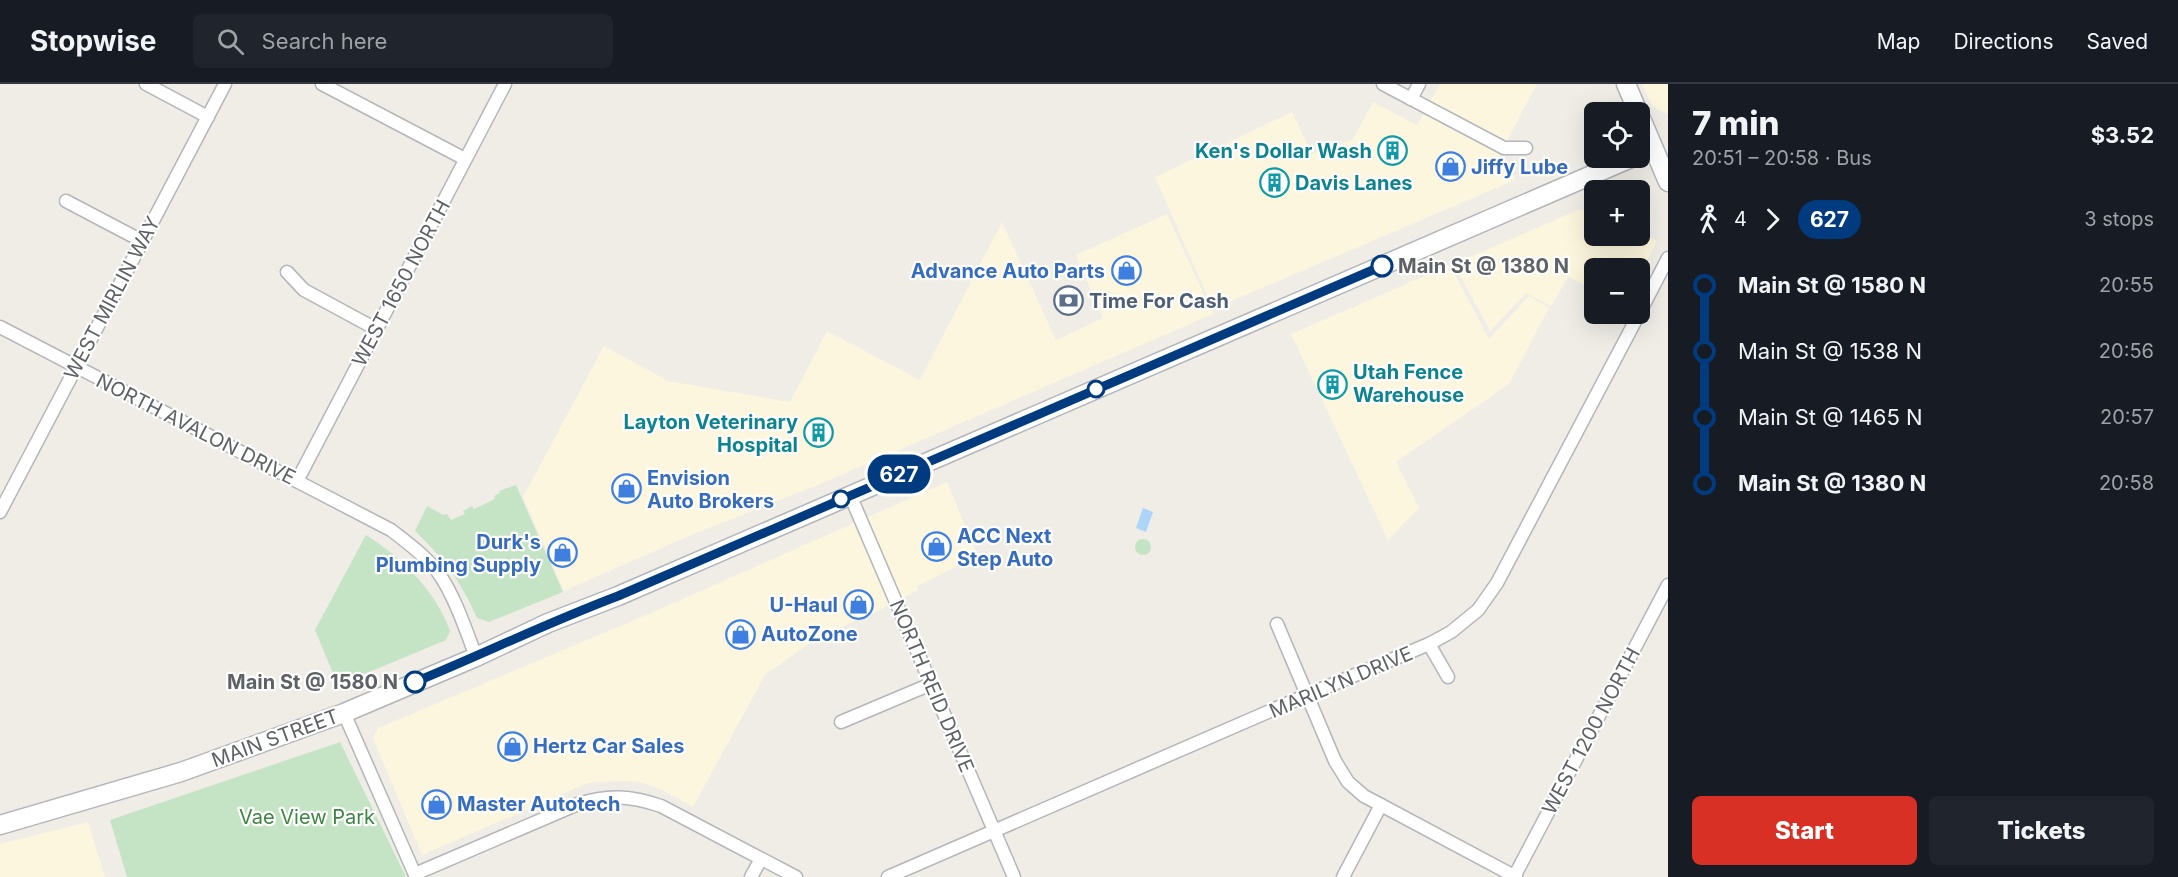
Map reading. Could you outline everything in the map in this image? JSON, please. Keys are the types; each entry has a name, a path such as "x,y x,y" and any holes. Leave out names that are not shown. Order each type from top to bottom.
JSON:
{"main road":[{"path":"1626,84 1634,102"},
{"path":"1654,148 1668,182"},
{"name":"MAIN STREET","path":"0,825 181,772 344,714 548,623 618,596 1608,168"}],"street":[{"path":"146,84 208,117"},
{"name":"WEST MIRLIN WAY","path":"0,512 5,490 75,367 225,84"},
{"path":"322,84 465,159"},
{"name":"WEST 1650 NORTH","path":"297,481 505,84"},
{"path":"1383,84 1504,148 1526,148"},
{"path":"1411,99 1419,84"},
{"path":"66,201 142,241"},
{"name":"MARILYN DRIVE","path":"1650,292 1668,258"},
{"path":"287,272 304,290 376,329"},
{"name":"MARILYN DRIVE","path":"888,877 1429,644 1451,632 1478,610 1497,583 1633,324"},
{"name":"NORTH AVALON DRIVE","path":"0,327 391,530 417,550 438,573 453,601 476,657"},
{"name":"NORTH REID DRIVE","path":"850,495 1014,877"},
{"name":"WEST 1200 NORTH","path":"1515,877 1668,585"},
{"path":"1277,624 1335,761 1348,782 1364,796 1515,877"},
{"path":"1429,644 1448,677"},
{"path":"841,722 931,684"},
{"path":"344,714 415,876 578,804 598,798 618,796 662,806 796,877"},
{"path":"1342,877 1381,805"},
{"path":"751,877 760,859"}],"shaded area":[{"path":"1440,84 1537,84 1494,165 1514,176 1515,180 1213,309 1155,177 1292,112 1312,154 1353,139 1373,102 1417,125"},
{"path":"1642,84 1668,84 1668,114 1651,104"},
{"path":"1580,209 1584,210 1584,246 1650,246 1650,237 1657,241 1648,258 1584,258 1584,284 1568,277 1551,306 1526,293 1490,331 1454,264"},
{"path":"1167,214 1213,314 818,485 696,533 564,591 523,497 604,346 668,381 790,402 827,331 920,380 1002,222 1056,340 1103,318 1076,255"},
{"path":"1450,265 1489,339 1529,296 1549,308 1509,384 1396,462 1419,508 1388,540 1291,334"},
{"path":"947,482 978,556 917,586 918,590 882,609 817,638 765,675 693,807 664,791 641,782 588,783 422,855 373,738 378,728 644,616"},
{"path":"88,822 105,877 0,877 0,844"}],"green space":[{"path":"516,485 563,592 489,622 477,618 451,571 415,531 427,506 443,515 447,514 451,520 465,514 463,511 472,506 474,509 495,499 494,496 500,493 499,491"},
{"path":"366,535 393,554 427,589 444,616 450,631 446,640 338,685 315,630"},
{"path":"1143,539 1149,541 1151,547 1149,553 1143,555 1137,553 1135,547 1137,541"},
{"name":"Vae View Park","path":"340,742 406,877 127,877 110,820"}],"water":[{"path":"1143,508 1153,512 1146,532 1136,528"}],"bus line":[{"name":"627","path":"415,682 1382,266"}],"place":[{"name":"Ken's Dollar Wash","path":"1393,151"},
{"name":"Jiffy Lube","path":"1450,167"},
{"name":"Davis Lanes","path":"1274,183"},
{"name":"Main St @ 1380 N","path":"1382,266"},
{"name":"Advance Auto Parts","path":"1126,271"},
{"name":"Time For Cash","path":"1068,301"},
{"name":"Utah Fence Warehouse","path":"1332,384"},
{"name":"Layton Veterinary Hospital","path":"819,433"},
{"name":"Envision Auto Brokers","path":"626,489"},
{"name":"ACC Next Step Auto","path":"936,547"},
{"name":"Durk's Plumbing Supply","path":"562,553"},
{"name":"U-Haul","path":"859,605"},
{"name":"AutoZone","path":"740,634"},
{"name":"Main St @ 1580 N","path":"415,682"},
{"name":"Hertz Car Sales","path":"512,746"},
{"name":"Master Autotech","path":"436,804"}]}
